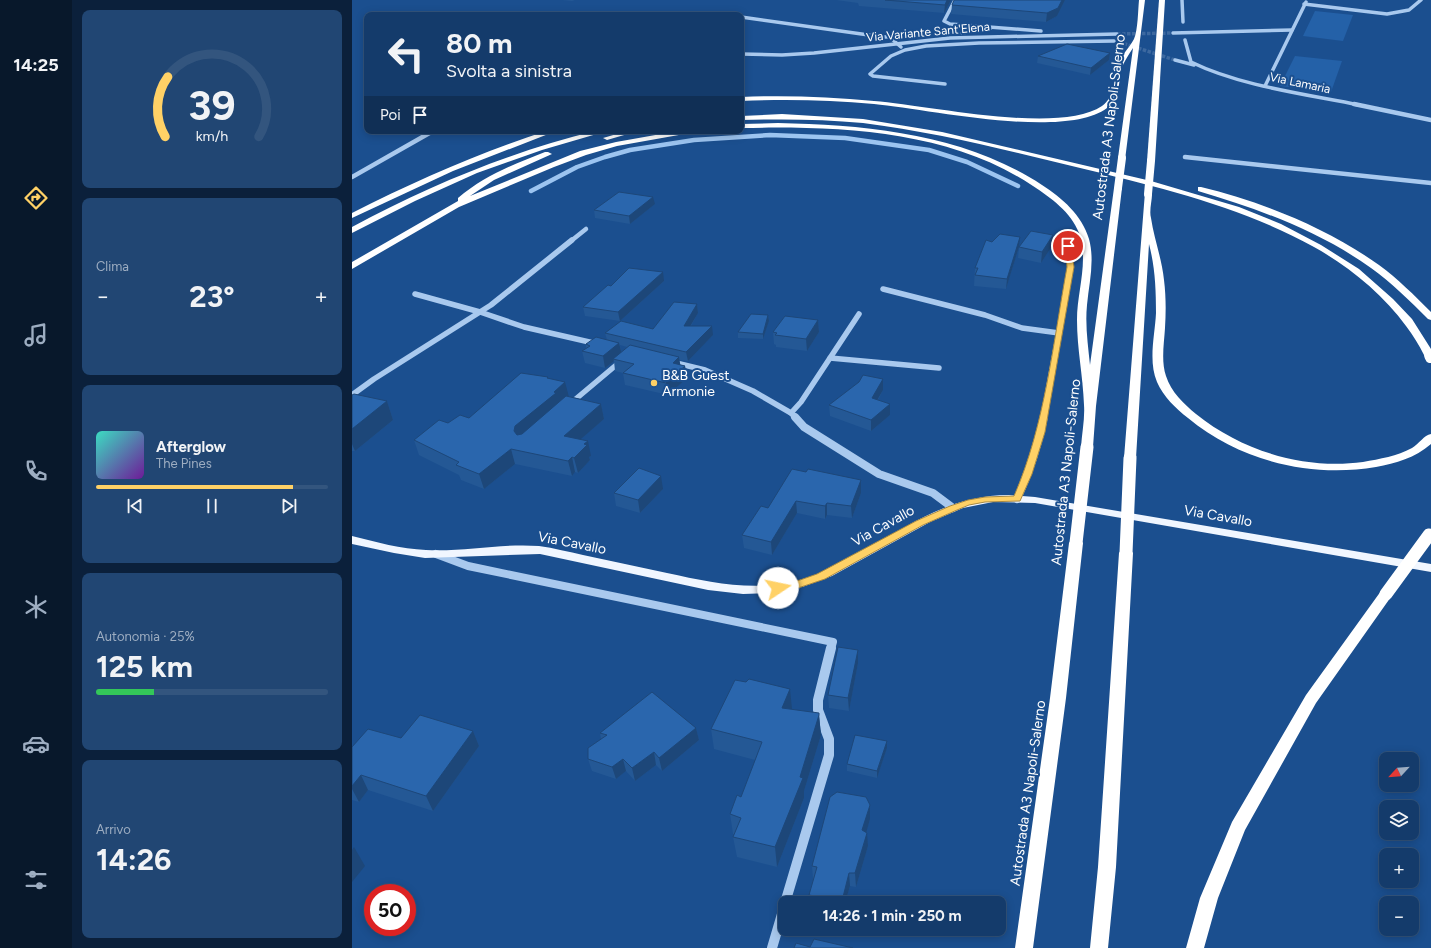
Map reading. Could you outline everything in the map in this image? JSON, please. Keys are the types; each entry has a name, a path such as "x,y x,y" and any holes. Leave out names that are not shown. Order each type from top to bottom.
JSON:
{"highway":[{"name":"Autostrada A3 Napoli-Salerno","path":"1024,948 1057,706 1087,447 1090,406 1142,0"},
{"path":"1099,948 1107,867 1126,553 1130,458 1162,0"},
{"path":"744,99 825,98 890,104 1002,119 1042,121 1062,120 1094,113 1104,108 1111,101 1115,92 1119,69 1126,54 1136,40"},
{"path":"744,112 789,110 841,112 922,122 1096,161 1216,194 1269,211 1338,244 1374,266 1431,317"},
{"path":"744,118 779,116 848,119 934,131 1104,172 1230,207 1303,238 1365,278 1397,308 1411,325 1431,360"},
{"path":"744,126 829,126 874,131 923,140 966,152 1009,168 1029,179 1053,196 1071,214 1079,226 1085,240 1088,263 1082,307 1083,353 1090,406"},
{"path":"352,216 391,196 469,162 544,134"},
{"path":"352,230 406,202 483,169 535,150 593,134"},
{"path":"456,205 471,190 493,176 514,167 577,146 623,134"},
{"path":"352,266 456,205 583,153 646,138 671,134"},
{"path":"1147,219 1159,272 1159,370 1169,393 1192,417 1226,440 1250,450 1303,464 1326,466 1353,466 1378,463 1400,458 1416,450 1431,437"},
{"path":"1195,948 1209,898 1238,827 1311,699 1430,533"}],"main road":[{"name":"Via Cavallo","path":"352,540 406,551 436,554 540,550 708,586 733,590 756,590 801,584 821,576 920,523 953,508 968,503 985,500 1017,499 1035,500 1431,568"}],"street":[{"path":"955,0 944,17 944,21 950,24 1041,31"},
{"path":"1182,0 1183,22"},
{"path":"1265,86 1307,0"},
{"path":"1304,4 1387,14 1409,10 1421,0"},
{"path":"744,17 841,32 890,37 975,32 991,28"},
{"path":"1173,34 1292,30"},
{"path":"1252,32 1277,35"},
{"name":"Via Variante Sant'Elena","path":"744,54 782,55 814,53 950,38 1117,34"},
{"path":"1282,36 1288,38"},
{"path":"890,37 905,50"},
{"name":"Via Lamaria","path":"1185,40 1189,59 1200,67 1216,73 1265,86 1431,120"},
{"path":"945,84 873,76 870,74 891,56 905,50 939,45 979,42 1114,41"},
{"path":"1175,60 1200,67"},
{"path":"352,177 428,134"},
{"path":"1185,157 1431,183"},
{"path":"352,395 374,379 491,305 586,229"},
{"path":"1017,499 1028,474 1041,432 1071,267 1068,246"},
{"path":"883,289 985,315 1017,327 1059,333"},
{"path":"415,294 480,312 524,327 608,347"},
{"path":"791,413 801,402 859,314"},
{"path":"565,409 625,357"},
{"path":"830,358 939,368"},
{"path":"662,360 705,370 753,391 791,413 804,427 879,474 933,493 953,508"},
{"path":"436,554 468,566 833,642 818,700 818,710 829,739 829,755 787,896"},
{"path":"772,948 778,928"}],"shaded area":[{"path":"1315,11 1353,15 1343,41 1303,36"},
{"path":"1295,56 1342,61 1331,92 1280,86"}],"building":[{"path":"885,0 947,0 945,5"},
{"path":"954,0 1062,0 1058,8 1047,13 952,5"},
{"path":"1067,44 1110,53 1091,68 1038,56"},
{"path":"619,192 653,197 629,216 594,210"},
{"path":"1031,231 1053,235 1042,252 1019,247"},
{"path":"1000,234 1020,237 1007,279 975,275 978,268 975,268 986,240 992,242"},
{"path":"629,268 663,272 618,312 583,307 608,285 611,286"},
{"path":"674,302 697,304 684,326 712,326 686,352 605,333 621,321 653,329"},
{"path":"751,314 768,315 763,334 738,332"},
{"path":"785,316 818,320 806,339 775,335 777,333 773,332"},
{"path":"596,337 619,343 603,356 582,351 590,346 586,344"},
{"path":"630,345 679,357 673,363 685,366 666,383 623,373 634,364 613,359"},
{"path":"521,373 548,377 547,378 565,382 554,392 556,393 515,426 514,431 517,435 522,434 566,396 601,404 564,436 588,441 584,444 587,445 574,458 572,457 568,461 511,449 479,474 456,465 459,462 414,440 439,420 448,423 460,415 469,418"},
{"path":"863,375 883,379 872,398 890,404 871,420 829,405 859,382"},
{"path":"354,394 387,401 352,429 352,395"},
{"path":"639,468 661,476 638,500 614,493"},
{"path":"792,469 806,472 808,469 861,480 851,506 827,503 825,506 796,501 771,542 742,535 761,506 768,508"},
{"path":"838,647 858,650 848,698 828,695"},
{"path":"749,679 790,689 782,708 819,713 800,777 803,778 775,847 733,837 741,818 730,814 737,795 741,797 762,742 711,729 735,680 746,682"},
{"path":"652,692 696,728 659,758 654,752 632,768 623,759 612,767 588,759 588,748 607,735 600,733"},
{"path":"420,715 473,731 426,796 361,775 352,786 352,747 368,729 401,738"},
{"path":"855,735 887,741 877,771 847,764"},
{"path":"837,792 866,797 870,805 862,830 867,833 855,873 849,873 843,896 809,895 817,867 812,866 830,797"},
{"path":"814,939 853,948 794,948 796,943 810,947"}],"waterway":[{"path":"531,191 577,167 630,150 694,140 770,135 845,138 929,150 967,162 1018,186"}],"tunnel":[{"path":"1117,34 1173,33"},
{"path":"1119,42 1175,60"}],"place":[{"name":"B&B Guest Armonie","path":"654,383"}],"route":[{"path":"778,588 801,584 821,576 920,523 953,508 968,503 999,498 1017,499 1028,474 1041,432 1071,267 1068,246"}]}
